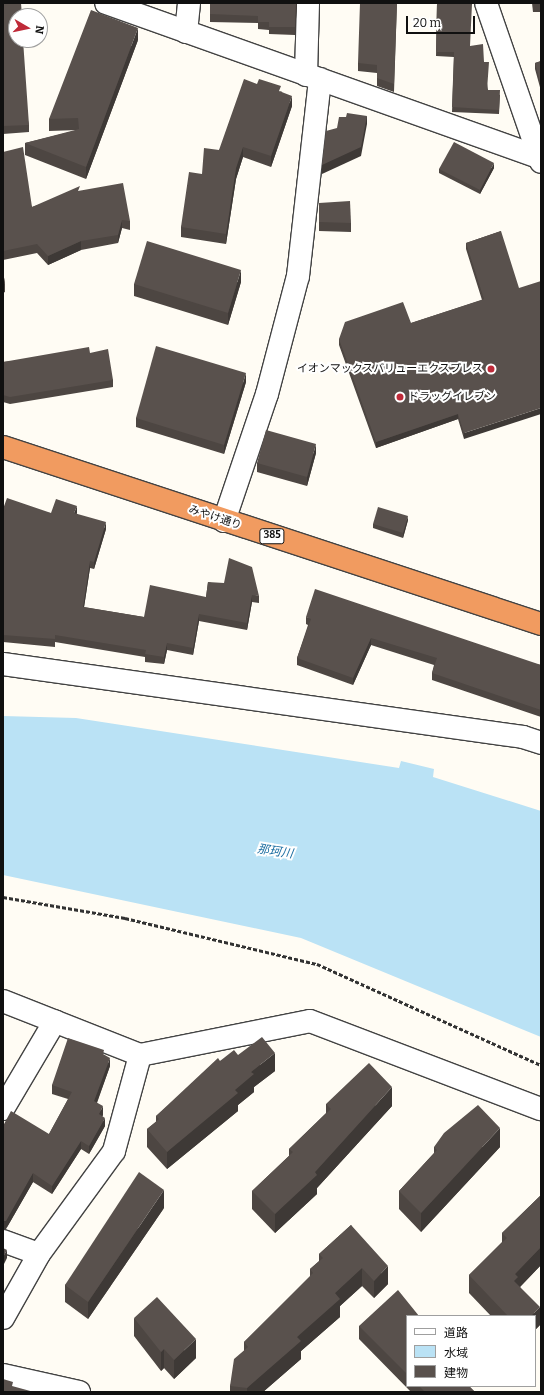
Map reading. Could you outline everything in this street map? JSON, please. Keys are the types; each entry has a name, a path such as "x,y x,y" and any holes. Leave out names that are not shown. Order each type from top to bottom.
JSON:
{"highway":[{"name":"みやけ通り","path":"3,447 224,521 541,624"}],"street":[{"path":"106,3 540,159"},
{"path":"186,32 189,3"},
{"path":"224,521 267,394 298,276 313,77 308,3"},
{"path":"486,3 540,159"},
{"path":"3,664 523,737 541,743"},
{"path":"3,1000 140,1055 310,1021 541,1109"},
{"path":"3,1109 55,1021"},
{"path":"3,1318 39,1254 114,1151 140,1055"},
{"path":"3,1241 39,1254"},
{"path":"3,1375 79,1392"}],"path":[{"path":"3,897 125,918 317,964 541,1065"}],"water":[{"name":"那珂川","path":"3,716 76,718 399,768 401,761 434,769 433,777 541,811 541,1037 301,938 3,875"}],"building":[{"path":"3,3 21,3 21,8 8,8 8,48 24,48 29,125 3,126"},
{"path":"210,3 296,3 295,27 269,27 269,22 258,22 258,16 210,14"},
{"path":"360,3 397,3 394,84 377,78 377,65 358,63"},
{"path":"437,3 472,4 470,46 483,44 484,62 489,62 487,90 500,90 499,110 452,107 454,52 436,52"},
{"path":"91,10 138,28 86,167 25,143 79,129 78,118 49,119"},
{"path":"541,61 541,85 535,63"},
{"path":"244,79 257,84 259,79 281,86 279,91 292,96 271,156 243,147 236,168 226,234 181,227 189,172 202,174 204,148 219,150"},
{"path":"347,113 367,116 361,147 322,165 326,131 337,128 339,117 346,117"},
{"path":"454,142 494,163 480,190 439,169"},
{"path":"23,147 32,207 80,186 78,191 123,183 130,221 122,220 118,235 81,241 48,256 37,244 3,251 3,152"},
{"path":"350,201 351,223 319,222 319,203"},
{"path":"501,231 519,288 541,281 541,408 464,433 458,414 376,442 339,339 345,322 403,302 411,323 484,299 466,243"},
{"path":"147,241 241,270 228,313 134,284"},
{"path":"3,271 5,284 3,284"},
{"path":"156,346 246,373 224,445 136,418"},
{"path":"89,347 90,353 108,349 113,380 10,397 3,395 3,362"},
{"path":"266,430 316,444 307,477 257,463"},
{"path":"7,498 51,513 56,499 77,506 74,513 106,522 94,562 90,561 83,607 144,617 150,585 206,597 208,582 224,583 229,558 252,567 259,596 252,595 247,623 199,614 193,648 167,643 164,657 145,654 146,650 55,635 55,639 3,635 3,509"},
{"path":"378,507 408,516 403,533 373,524"},
{"path":"315,589 541,665 541,710 432,673 437,658 371,638 353,678 297,658 311,619 306,617"},
{"path":"262,1037 275,1053 251,1072 254,1074 235,1090 238,1093 167,1152 147,1129 159,1119 156,1116 218,1058 220,1061 234,1050 238,1055"},
{"path":"68,1038 104,1050 103,1054 110,1058 94,1101 103,1106 99,1114 105,1118 89,1146 81,1141 52,1186 33,1173 6,1221 3,1221 3,1126 11,1111 49,1134 72,1092 52,1085"},
{"path":"369,1063 392,1087 315,1172 317,1175 275,1214 252,1191 293,1152 289,1149 331,1109 326,1104"},
{"path":"478,1105 500,1128 421,1213 399,1191 437,1150 434,1147 444,1133"},
{"path":"139,1172 164,1190 88,1302 65,1285"},
{"path":"541,1195 541,1247 515,1274 518,1277 514,1281 540,1307 532,1315 507,1315 469,1275 507,1238 502,1233"},
{"path":"351,1225 388,1266 374,1281 362,1268 335,1293 340,1299 297,1337 301,1341 247,1388 230,1386 234,1359 248,1347 244,1342 313,1273 310,1269 323,1258 319,1254"},
{"path":"3,1248 7,1250 3,1257"},
{"path":"398,1290 418,1315 406,1315 406,1373 359,1326"},
{"path":"157,1297 196,1339 174,1360 164,1349 161,1352 134,1318"},
{"path":"3,1379 13,1382 12,1386 34,1392 3,1392"},
{"path":"420,1387 470,1387 475,1392 425,1392"}],"place":[{"name":"イオンマックスバリューエクスプレス","path":"491,369"},
{"name":"ドラッグイレブン","path":"400,397"}]}
